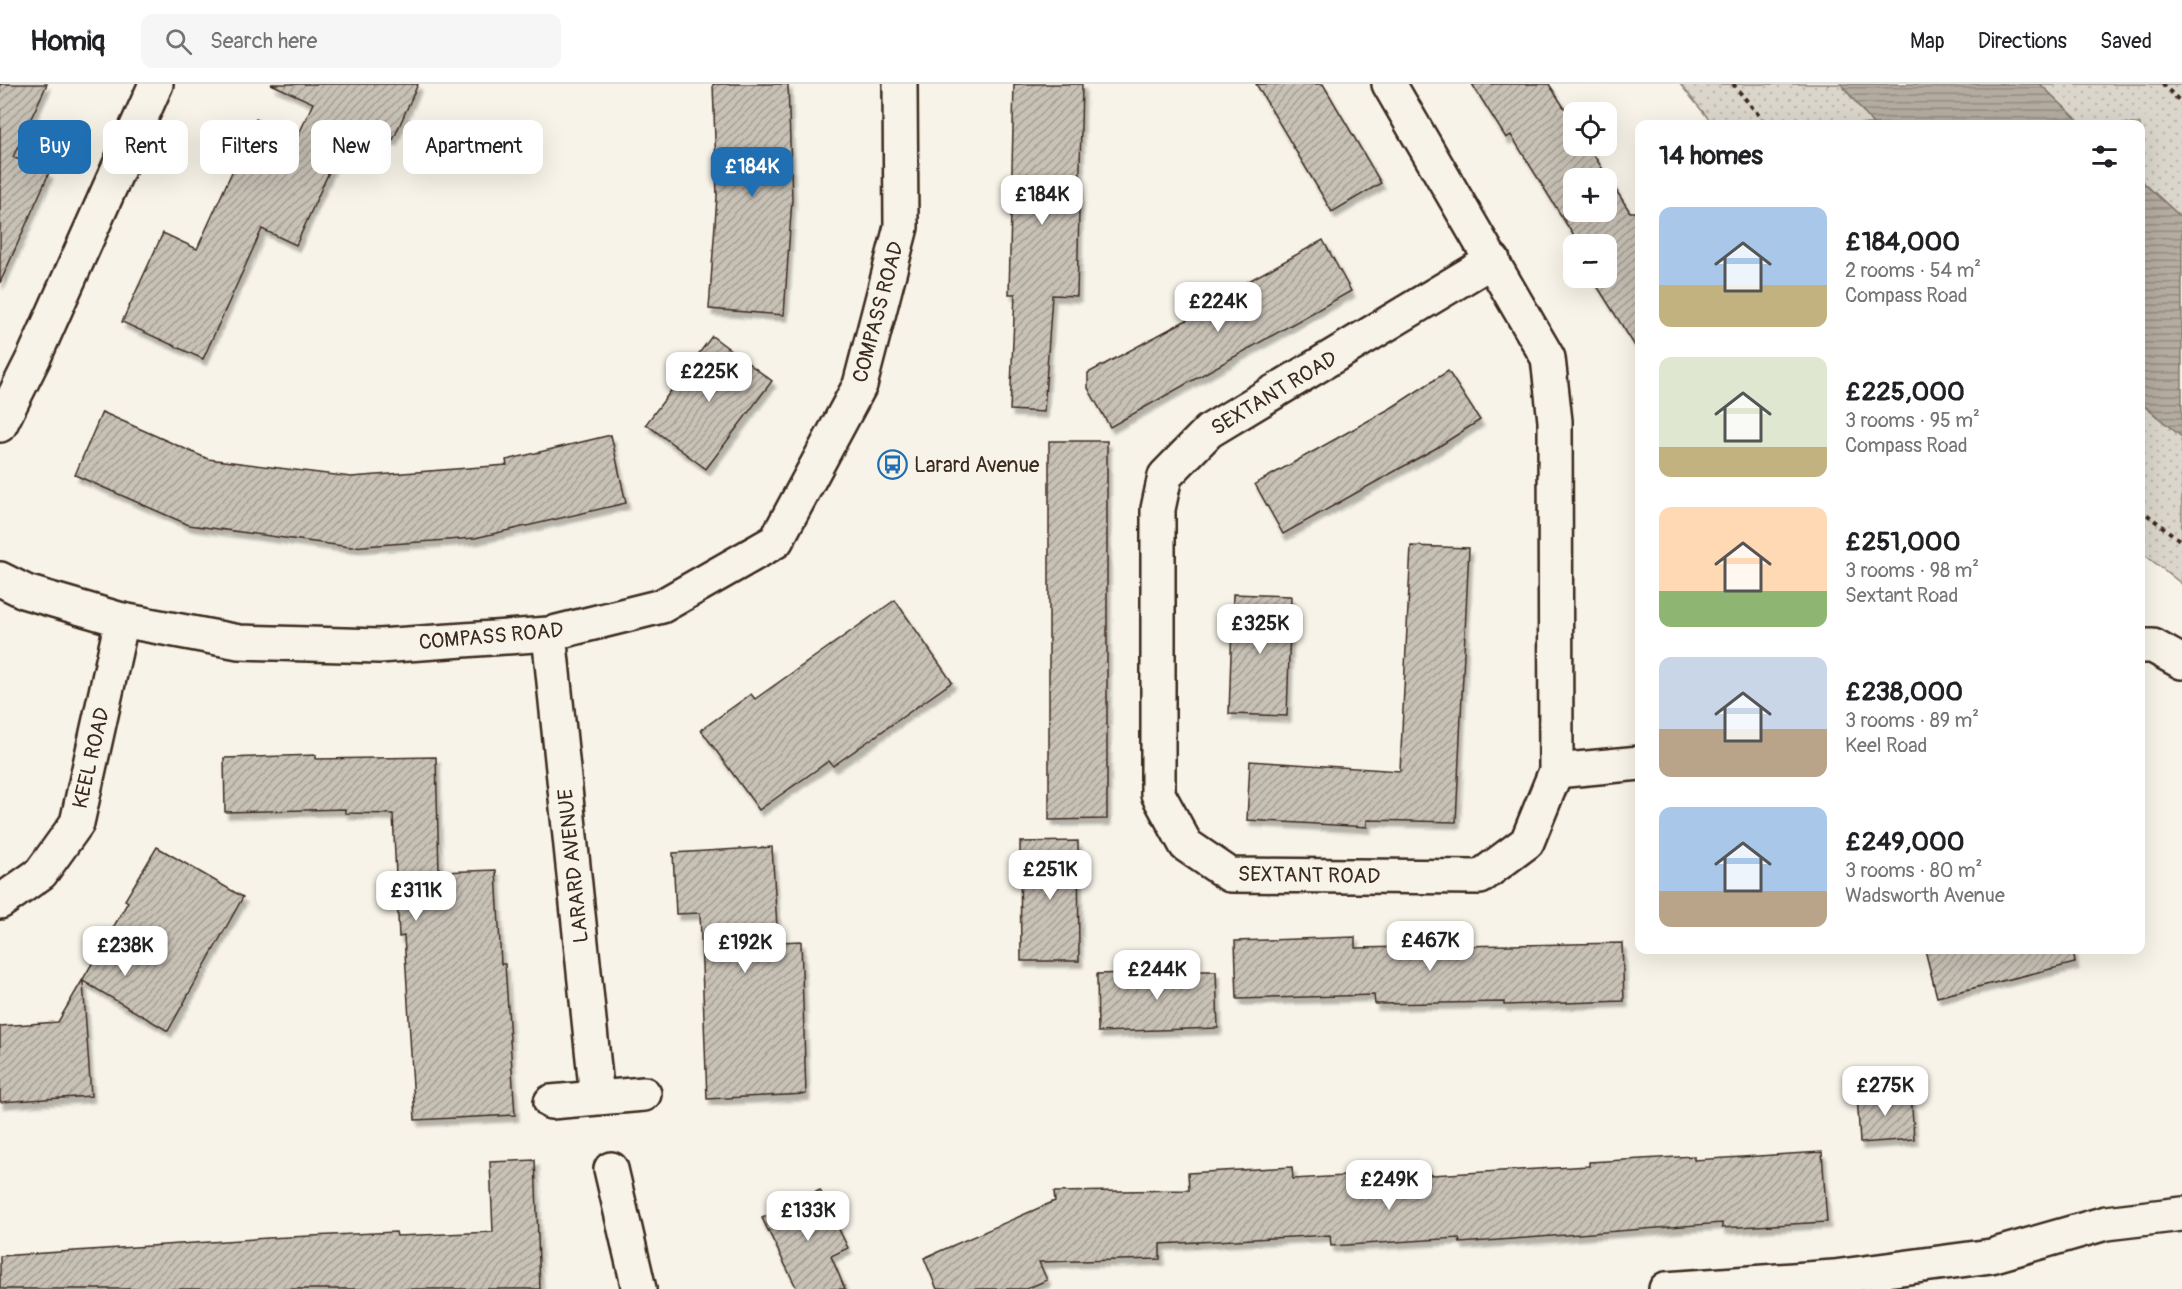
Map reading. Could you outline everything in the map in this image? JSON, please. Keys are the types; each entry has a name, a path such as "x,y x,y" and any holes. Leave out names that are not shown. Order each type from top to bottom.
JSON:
{"street":[{"path":"0,425 34,357 156,84"},
{"name":"COMPASS ROAD","path":"0,579 26,592 122,620 239,642 379,646 549,634 663,606 776,541 860,385 901,226 900,84"},
{"name":"SEXTANT ROAD","path":"1389,84 1493,260 1548,358 1555,421 1556,771 1527,842 1480,877 1230,875 1186,845 1158,794 1158,509 1165,476 1209,430 1493,260"},
{"name":"KEEL ROAD","path":"0,902 41,873 76,823 122,620"},
{"name":"LARARD AVENUE","path":"549,634 597,1097"},
{"path":"2145,646 2153,646 2182,662"},
{"path":"1556,771 1635,763"},
{"path":"551,1102 644,1094"},
{"path":"611,1169 639,1289"},
{"path":"1666,1289 1835,1283 1991,1256 2106,1223 2182,1214"}],"path":[{"path":"1733,84 1763,120"},
{"path":"2162,84 2182,103"},
{"path":"2145,513 2182,542"}],"shaded area":[{"path":"1680,84 1841,84 1870,120 1710,120"},
{"path":"1841,84 2040,84 2078,120 1870,120"},
{"path":"2040,84 2182,84 2182,218 2145,184 2145,120 2078,120"},
{"path":"2145,185 2182,218 2182,437 2145,406"},
{"path":"2145,407 2182,437 2182,584 2145,555"}],"building":[{"path":"0,84 47,84 30,120 18,120 18,146 13,157 18,159 18,174 49,174 0,283"},
{"path":"271,84 418,84 393,140 391,139 391,120 311,120 311,174 328,174 296,245 262,229 203,359 122,322 163,233 197,249 231,174 299,174 299,134 313,103"},
{"path":"713,84 788,84 792,199 784,315 709,309 717,196"},
{"path":"1014,84 1082,84 1077,296 1052,295 1044,412 1010,410 1015,294 1009,294"},
{"path":"1256,84 1323,84 1381,183 1332,212"},
{"path":"1472,84 1549,84 1563,106 1563,156 1594,156 1602,168 1563,168 1563,219 1511,135 1506,138"},
{"path":"1617,192 1630,212 1635,212 1635,346 1598,288 1617,288 1617,234 1573,234 1565,222 1617,222"},
{"path":"1323,240 1351,291 1110,427 1088,388 1088,373 1224,300 1216,299"},
{"path":"712,336 772,381 706,469 646,424"},
{"path":"1448,371 1480,420 1438,447 1283,534 1255,484 1391,408"},
{"path":"102,412 208,459 351,477 507,465 506,460 611,435 626,503 475,538 350,547 189,525 75,475"},
{"path":"1049,441 1107,441 1107,819 1049,820"},
{"path":"1411,546 1469,548 1456,822 1367,820 1367,827 1247,820 1250,761 1400,771"},
{"path":"1233,594 1291,596 1287,716 1229,714"},
{"path":"895,600 952,682 833,766 829,761 759,810 701,730 751,694 755,699"},
{"path":"316,755 316,759 436,757 439,872 496,870 501,964 505,964 515,1115 415,1120 404,936 399,937 393,814 345,813 345,809 225,812 224,758"},
{"path":"1078,841 1079,961 1021,961 1020,842"},
{"path":"157,847 243,897 168,1031 83,981 91,1096 0,1102 0,1026 58,1022 128,902 125,900"},
{"path":"772,847 778,942 801,941 806,1094 707,1099 700,913 676,914 673,853"},
{"path":"1355,937 1355,948 1622,943 1624,1001 1504,1005 1504,1002 1375,1004 1374,995 1237,999 1235,941"},
{"path":"1926,954 2074,954 2075,963 1937,997"},
{"path":"1216,971 1218,1028 1098,1032 1097,974"},
{"path":"1911,1091 1914,1139 1860,1143 1857,1094"},
{"path":"1822,1152 1827,1222 1722,1228 1722,1223 1460,1243 1459,1238 1331,1246 1330,1235 1160,1244 1160,1259 1039,1262 1047,1280 1026,1289 937,1289 924,1258 1055,1201 1054,1192 1189,1190 1188,1173 1292,1167 1293,1179 1430,1171 1431,1175 1589,1166 1589,1162 1694,1156 1694,1160"},
{"path":"535,1160 540,1289 0,1289 0,1256 268,1238 396,1232 397,1236 493,1232 490,1162"},
{"path":"820,1190 848,1248 831,1256 845,1289 797,1289 762,1218"}],"place":[{"name":"Larard Avenue","path":"893,465"}]}
